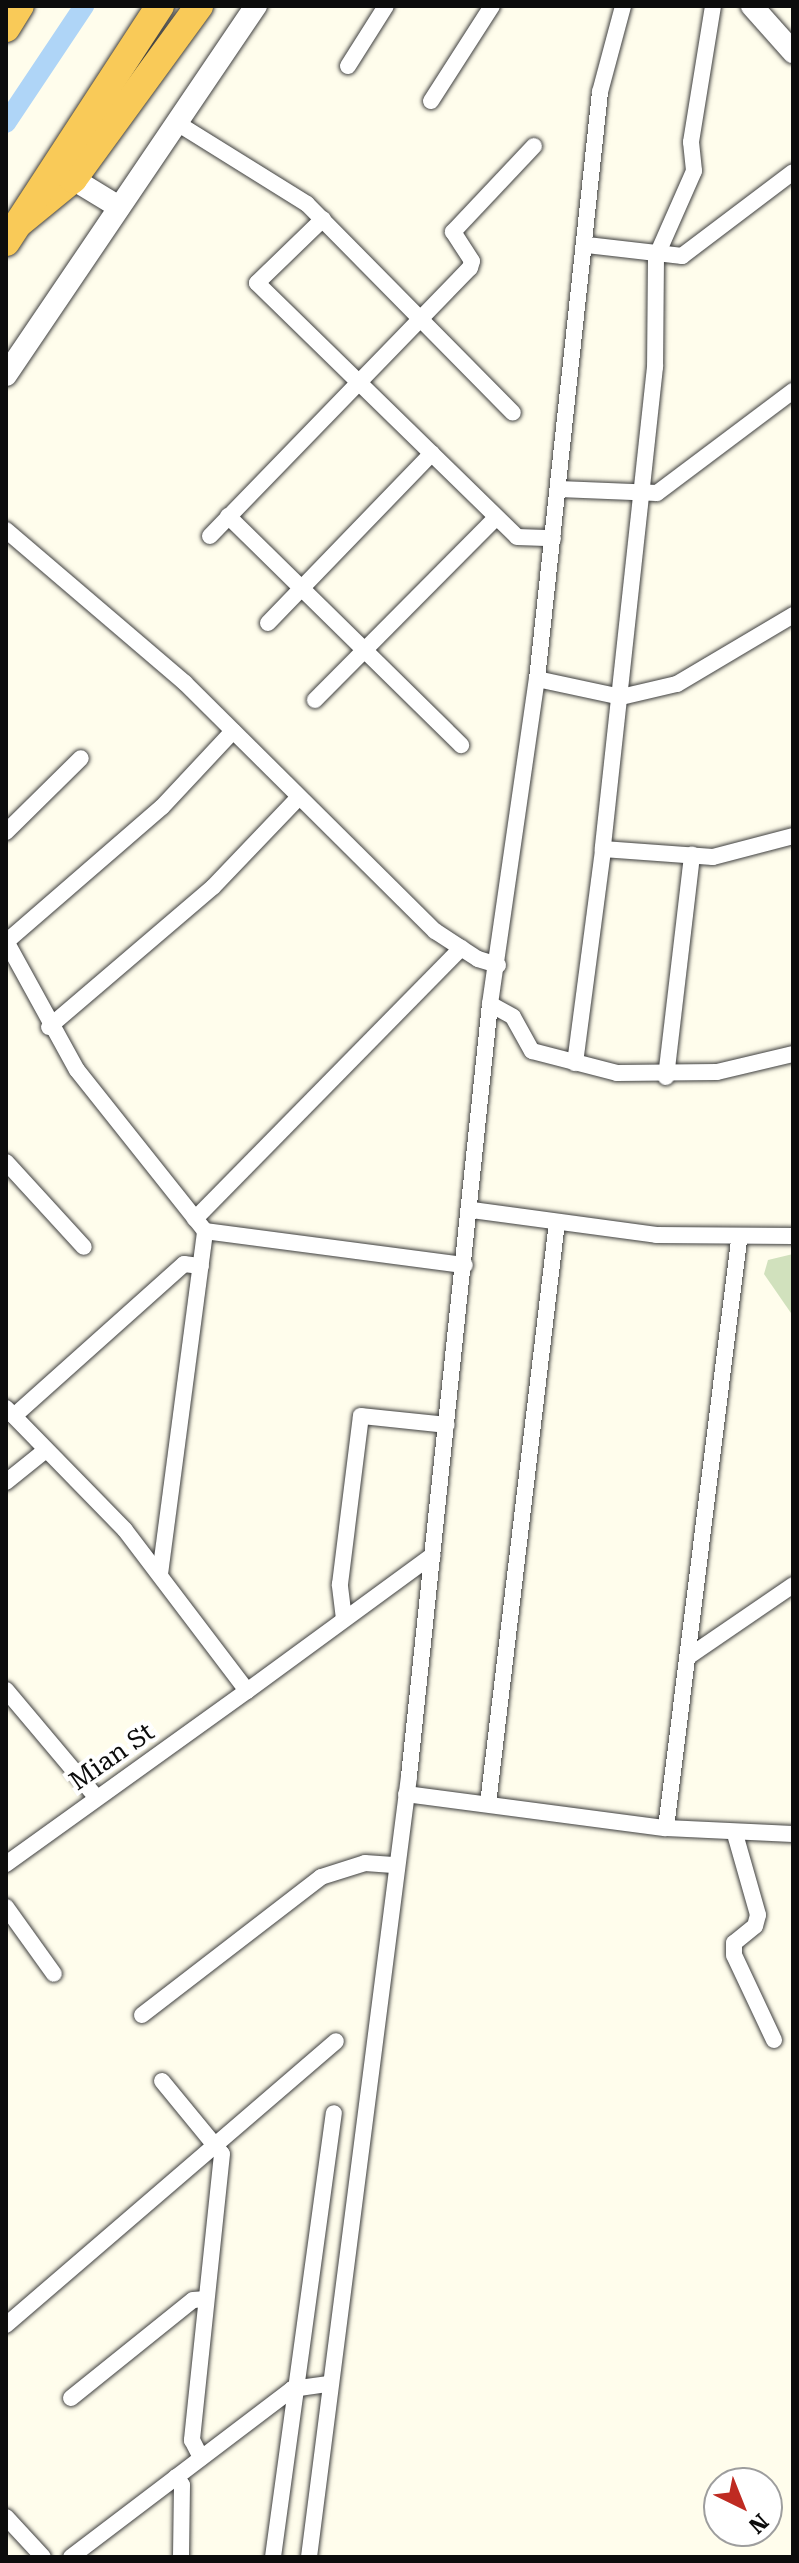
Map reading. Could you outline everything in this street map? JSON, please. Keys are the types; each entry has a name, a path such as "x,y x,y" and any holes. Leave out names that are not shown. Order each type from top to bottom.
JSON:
{"highway":[{"path":"6,28 20,6"},
{"path":"12,233 160,6"},
{"path":"12,233 73,179 199,6"}],"street":[{"path":"6,375 256,6"},
{"path":"348,66 386,6"},
{"path":"431,101 492,6"},
{"path":"309,2557 406,1794 472,1210 490,1004 537,679 587,245 600,92 623,6"},
{"path":"575,1063 621,697 655,367 656,257 694,171 691,142 713,6"},
{"path":"752,6 793,52"},
{"path":"177,123 323,219 424,316 513,413"},
{"path":"210,536 470,268 472,261 453,232 457,223 534,146"},
{"path":"587,245 656,257 682,256 793,172"},
{"path":"73,179 119,207"},
{"path":"323,219 257,283 357,385 517,537 553,538"},
{"path":"559,489 657,493 793,391"},
{"path":"268,623 432,453"},
{"path":"228,516 461,745"},
{"path":"315,700 496,518"},
{"path":"6,530 233,731 435,931 461,948 498,965"},
{"path":"537,679 621,697 677,684 793,615"},
{"path":"160,1574 201,1266 200,1225 123,1136 10,963 6,941 162,807 233,731"},
{"path":"6,832 81,758"},
{"path":"49,1027 213,887 299,797"},
{"path":"603,849 692,855 769,847 793,836"},
{"path":"666,1077 692,855"},
{"path":"200,1225 461,948"},
{"path":"490,1004 513,1017 532,1051 575,1063 666,1077 793,1054"},
{"path":"6,1162 84,1247"},
{"path":"472,1210 557,1222 739,1240 793,1236"},
{"path":"488,1804 557,1222"},
{"path":"200,1225 465,1265"},
{"path":"666,1828 739,1240"},
{"path":"201,1266 184,1264 10,1412 160,1574 247,1691"},
{"path":"344,1619 340,1584 361,1416 447,1425"},
{"path":"6,1482 46,1450"},
{"name":"Mian St","path":"6,1864 433,1555"},
{"path":"688,1657 793,1585"},
{"path":"6,1690 96,1797"},
{"path":"406,1794 666,1828 735,1834 793,1834"},
{"path":"735,1834 758,1915 755,1926 734,1943 734,1955 774,2040"},
{"path":"142,2015 321,1877 365,1863 397,1865"},
{"path":"6,1907 54,1974"},
{"path":"6,2325 213,2142 336,2041"},
{"path":"162,2081 222,2154 192,2440 201,2458"},
{"path":"273,2557 292,2389 334,2113"},
{"path":"71,2398 193,2300 206,2299"},
{"path":"71,2557 292,2389 329,2384"},
{"path":"176,2477 181,2557"},
{"path":"6,2517 43,2557"}],"green space":[{"path":"793,1254 793,1316 764,1274 768,1260"}],"waterway":[{"path":"6,123 84,6"}]}
